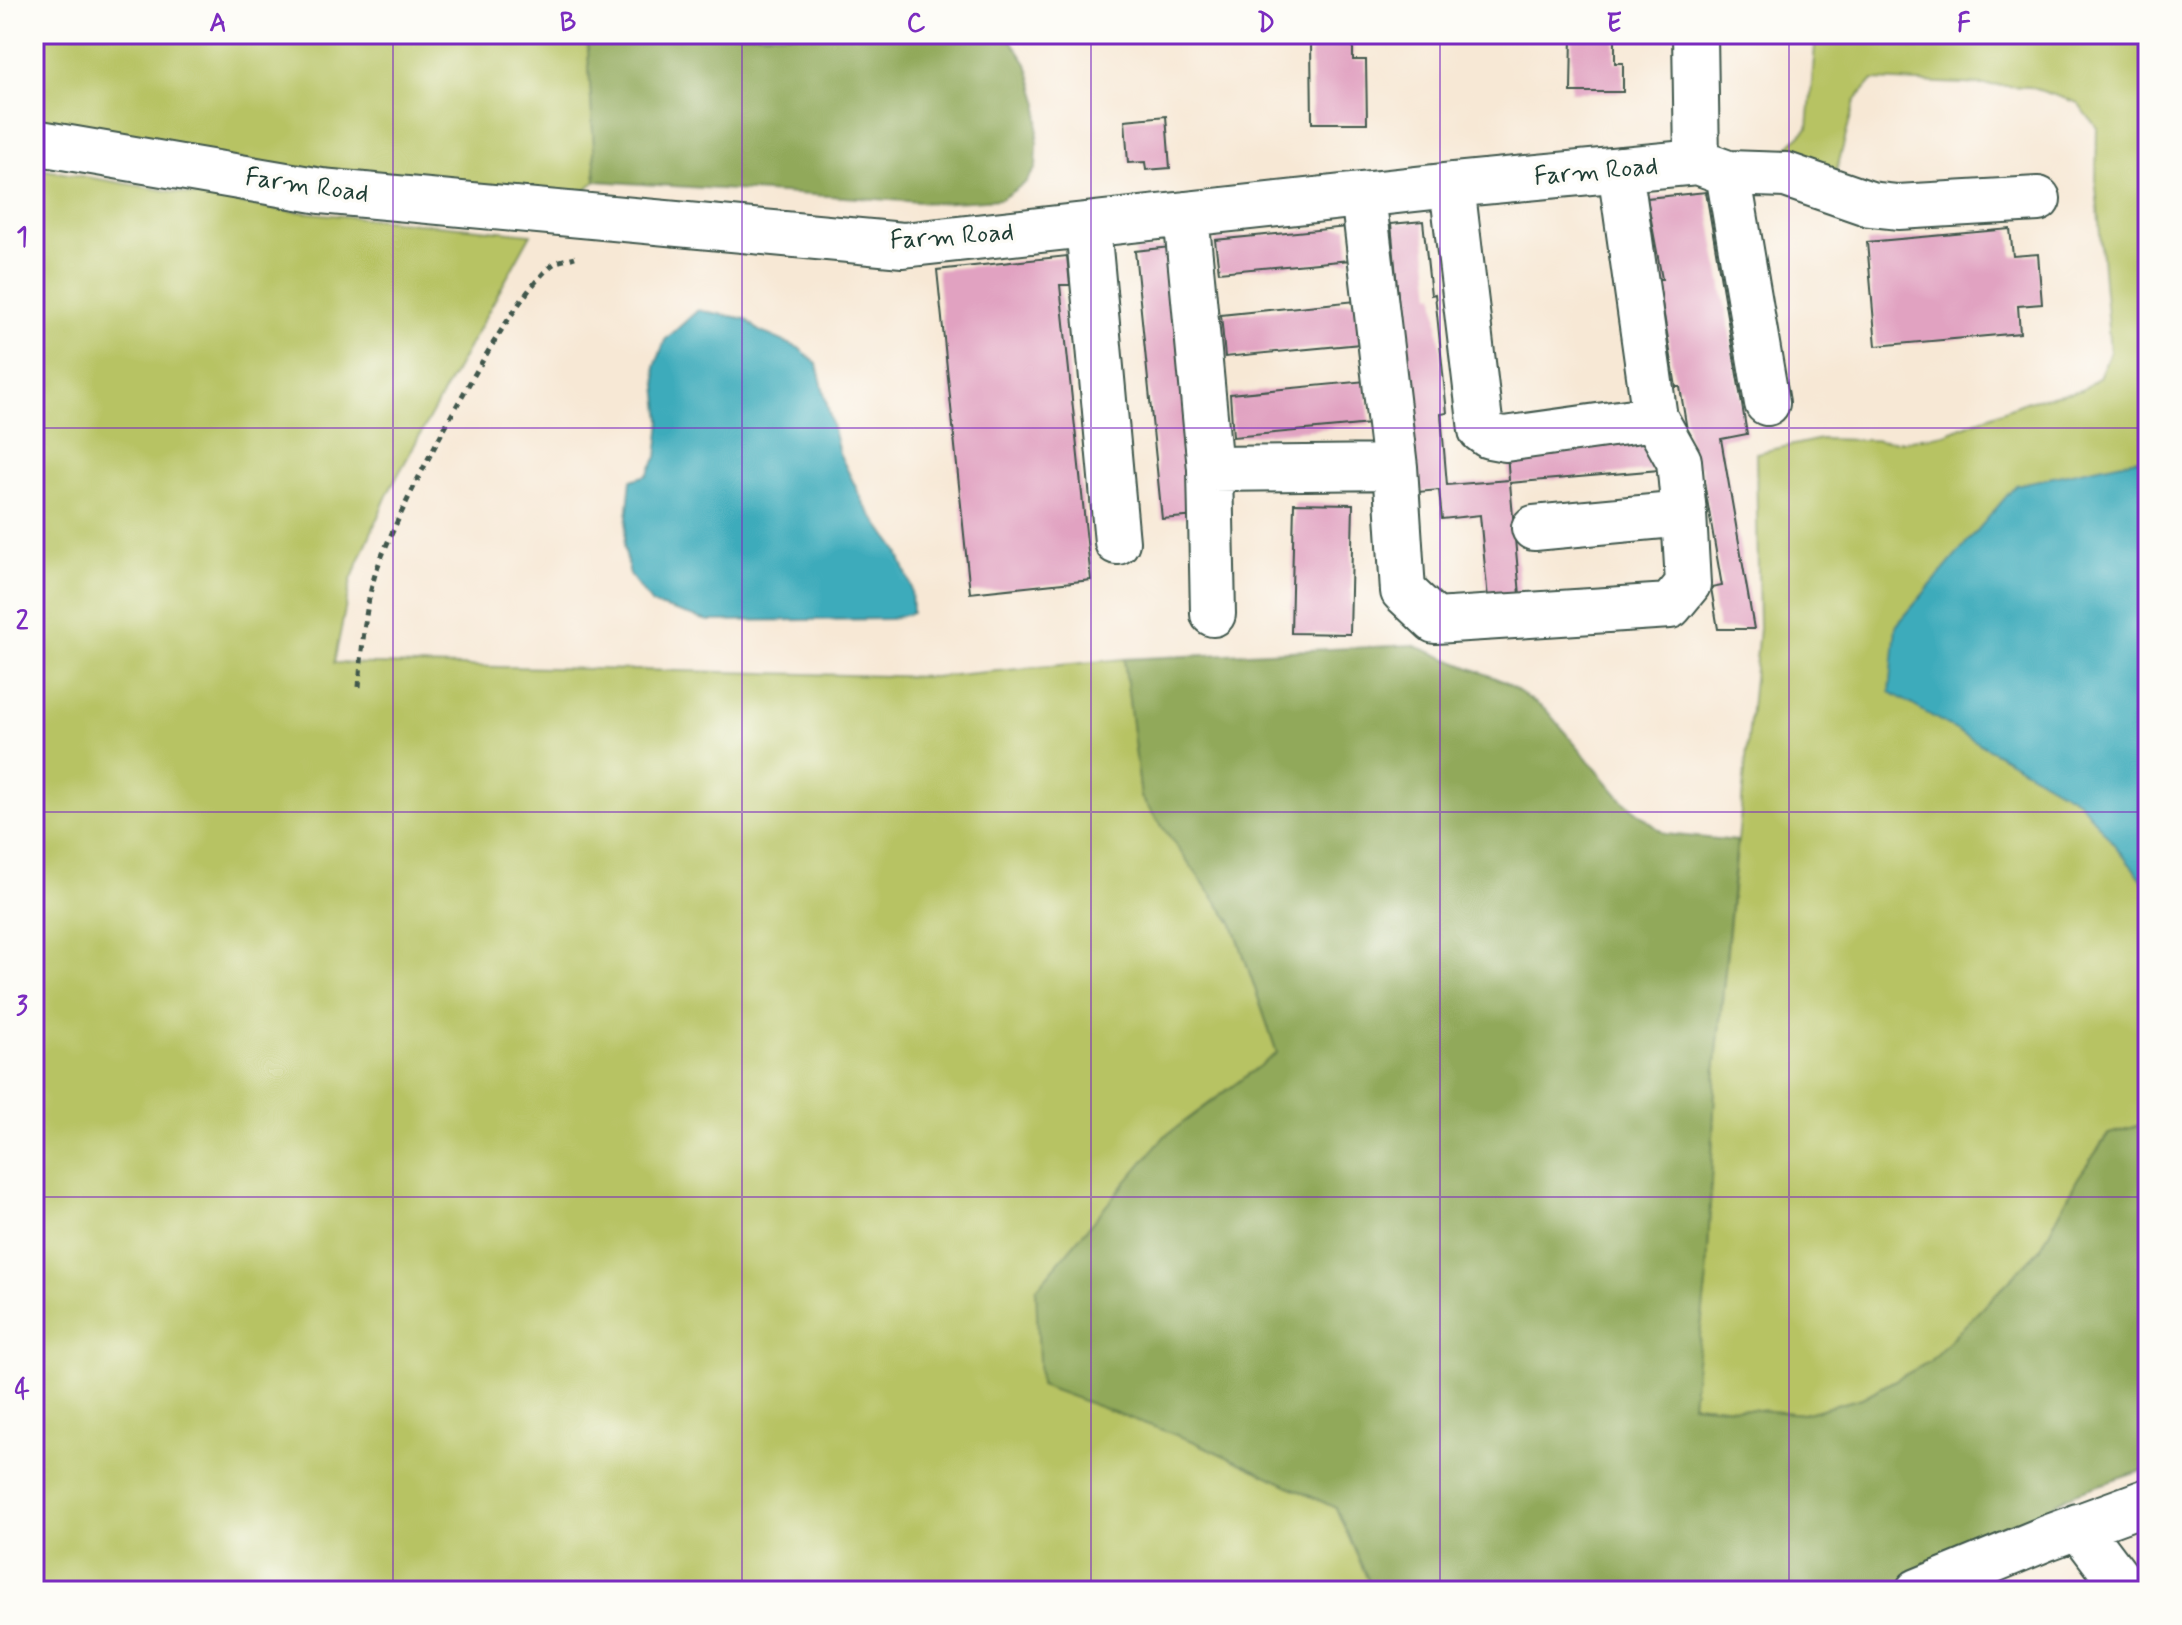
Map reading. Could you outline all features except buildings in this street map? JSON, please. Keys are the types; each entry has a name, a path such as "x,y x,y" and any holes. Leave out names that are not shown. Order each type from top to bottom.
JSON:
{"street":[{"name":"Farm Road","path":"34,142 321,191 903,245 1620,169 1712,168 1695,34"},
{"path":"1767,403 1712,168 1786,175 1870,204 1898,207 2038,199"},
{"path":"1363,195 1395,467 1403,591 1435,621 1670,606 1688,584 1679,461 1655,418 1620,169"},
{"path":"1452,185 1481,430 1489,436 1505,439 1655,418"},
{"path":"1186,214 1210,469 1213,614"},
{"path":"1088,226 1117,542"},
{"path":"1210,469 1395,467"},
{"path":"1534,528 1684,514"},
{"path":"1918,1591 2148,1501"},
{"path":"2078,1526 2127,1591"}],"path":[{"path":"359,687 366,615 374,577 389,534 502,330 531,289 555,263 585,254"}],"green space":[{"path":"34,34 587,34 596,181 566,206 34,130"},
{"path":"587,34 1007,34 1027,64 1039,104 1036,168 1025,183 1001,199 936,203 596,181"},
{"path":"1816,34 2148,34 2148,1123 2108,1134 2078,1178 2041,1248 1929,1362 1862,1398 1803,1414 1692,1404 1707,1276 1716,1063 1759,628 1756,453 1821,439 1904,441 1945,434 2027,401 2082,390 2099,377 2110,352 2096,186 2097,128 2078,103 2030,87 1873,80 1855,101 1836,173 1777,158 1808,128"},
{"path":"34,168 280,210 531,234 388,493 351,580 334,663 933,677 1124,659 1141,797 1233,924 1277,1053 1164,1137 1195,1442 1336,1508 1373,1591 34,1591"},
{"path":"1413,645 1505,682 1547,711 1623,801 1665,834 1737,841 1716,1063 1707,1276 1692,1404 1803,1414 1862,1398 1929,1362 2041,1248 2078,1178 2109,1134 2148,1123 2148,1469 2075,1493 1896,1591 1373,1591 1336,1508 1195,1442 1040,1385 1036,1289 1164,1137 1277,1053 1233,924 1141,797 1124,659"}],"water":[{"path":"698,310 746,319 759,331 799,348 817,364 839,453 865,506 897,550 911,586 912,613 890,619 708,621 652,604 630,575 624,546 631,480 647,475 657,457 661,421 655,367 665,340"},
{"path":"2136,459 2148,464 2148,891 2142,879 2079,801 1890,692 1896,626 2016,485"}]}
